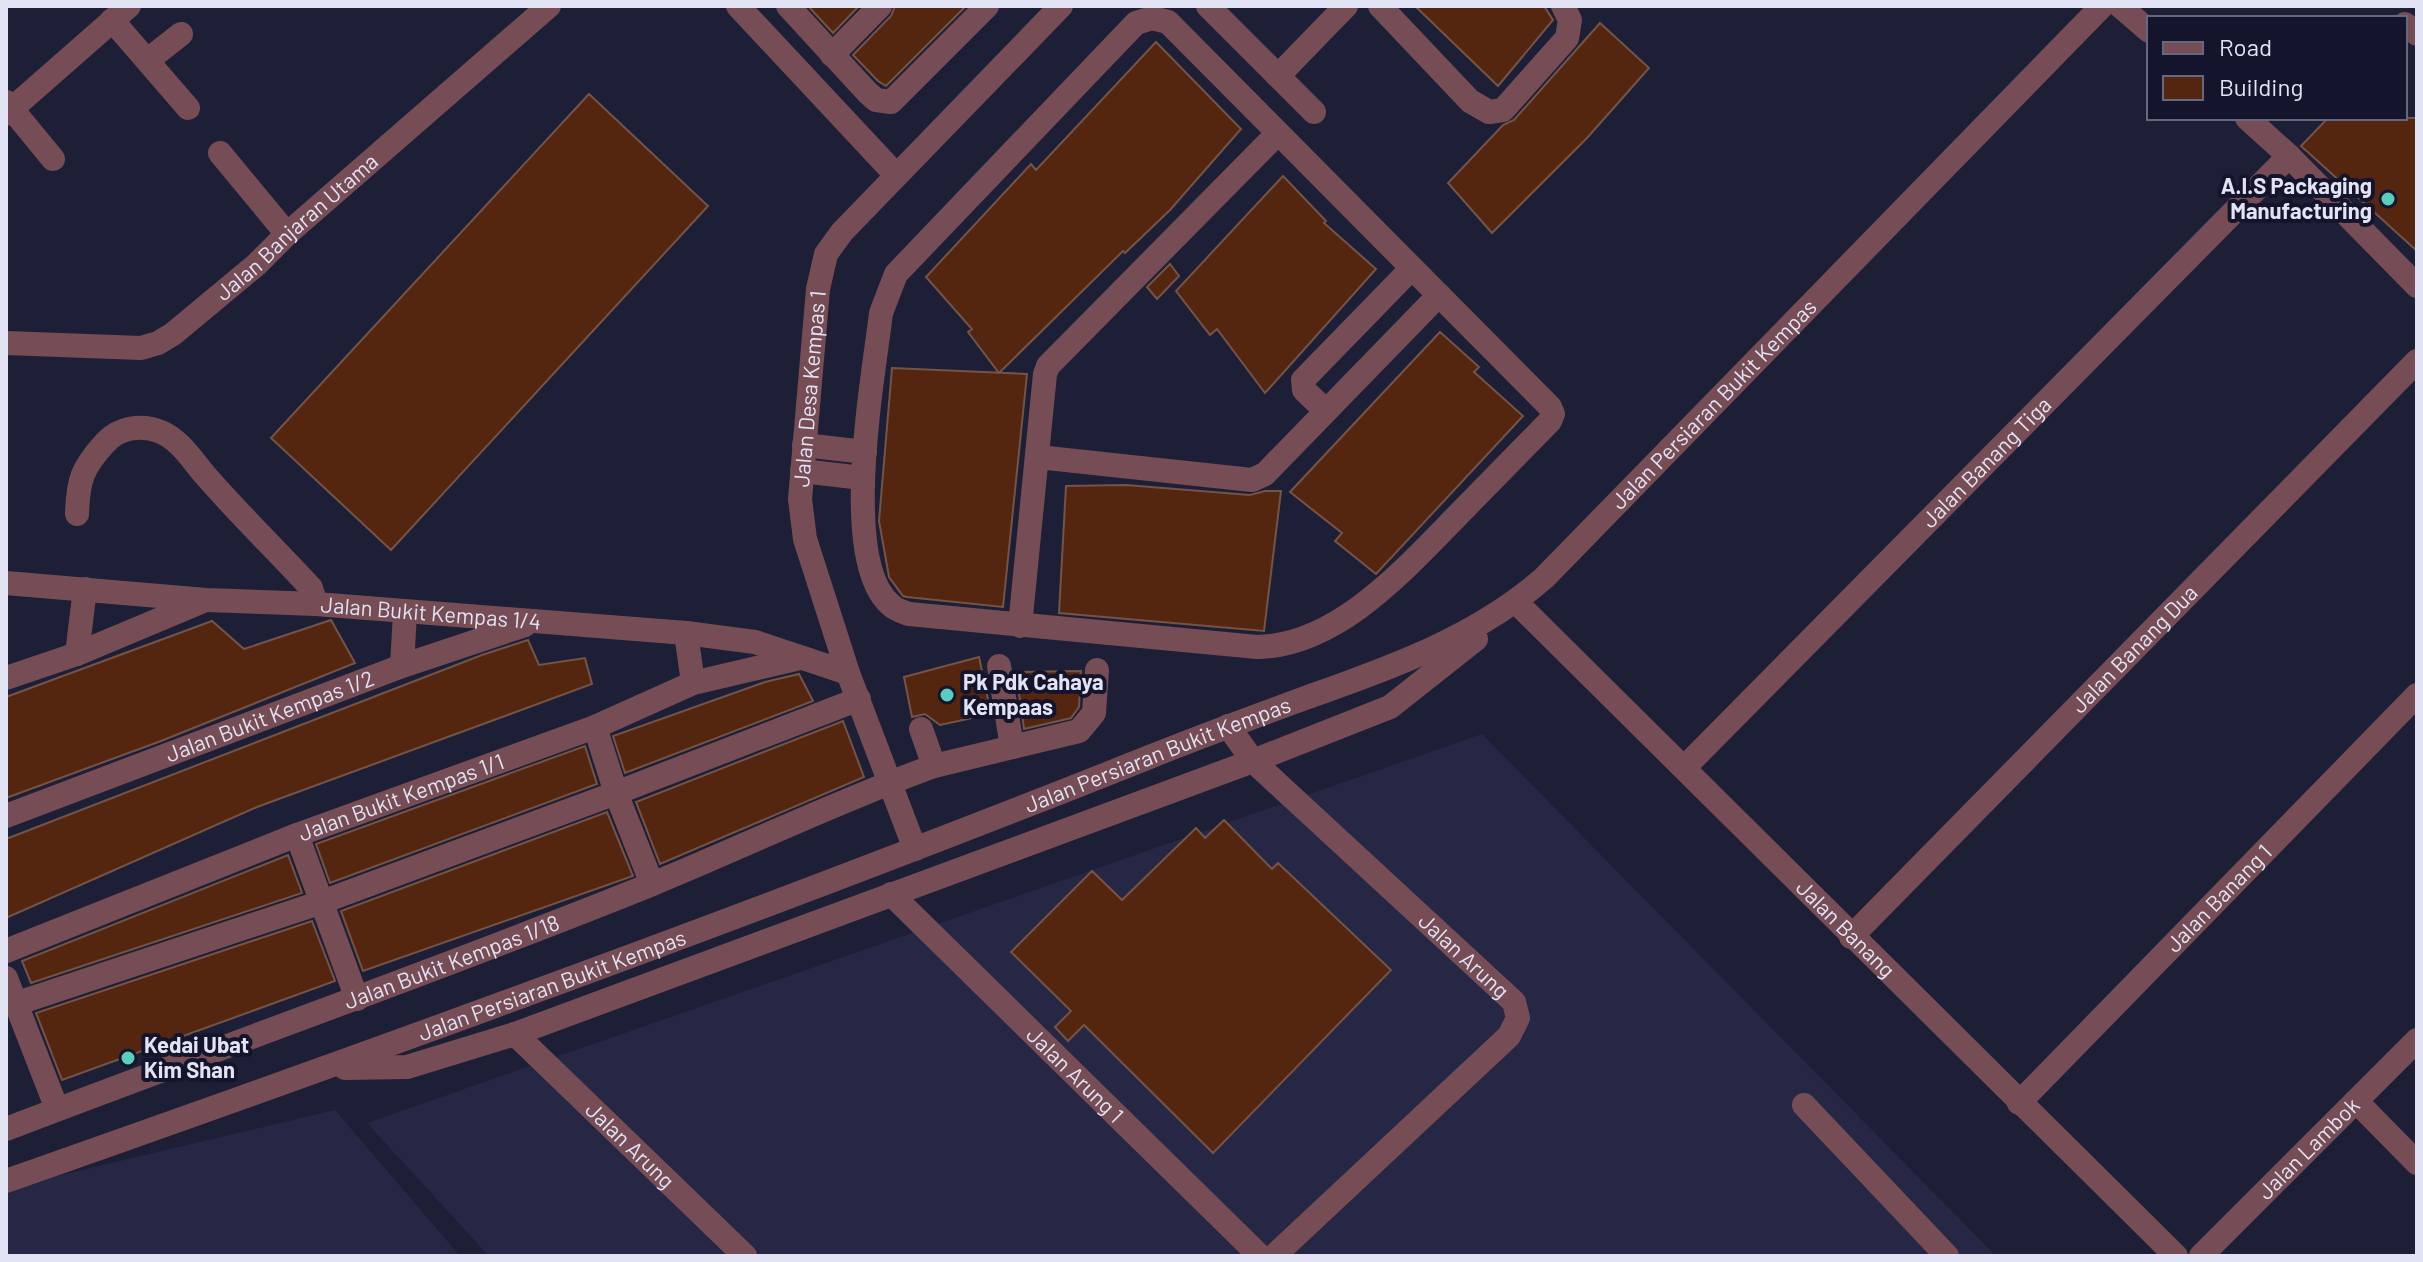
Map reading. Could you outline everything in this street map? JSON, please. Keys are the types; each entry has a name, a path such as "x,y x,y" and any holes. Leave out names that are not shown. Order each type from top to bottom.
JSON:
{"street":[{"name":"Jalan Banjaran Utama","path":"6,343 130,348 158,343 173,334 256,265 287,234 549,6"},
{"path":"788,6 876,100 891,102 987,6"},
{"path":"832,55 880,6"},
{"name":"Jalan Desa Kempas 1","path":"915,849 848,673 805,539 800,499 818,289 826,254 842,232 1061,6"},
{"path":"1020,626 1048,366 1274,129 1306,104 1208,6"},
{"path":"1278,76 1346,6"},
{"path":"1380,6 1470,101 1489,112 1503,110 1567,38 1570,20 1563,6"},
{"name":"Jalan Persiaran Bukit Kempas","path":"6,1181 330,1068 915,849 1434,649 1516,602 1544,578 2102,6"},
{"path":"2120,6 2147,29"},
{"path":"740,7 896,175"},
{"path":"53,159 8,109 65,64 120,13 148,60 188,108"},
{"path":"1152,18 1168,22 1274,129 1550,407 1553,414 1550,421 1384,590 1350,614 1278,647 1020,626 909,614 891,606 879,588 863,536 862,478 881,313 896,274 1136,23 1152,18"},
{"path":"148,60 181,34"},
{"path":"2249,120 2417,286"},
{"path":"220,153 287,234"},
{"name":"Jalan Banang Tiga","path":"1684,768 2289,156"},
{"path":"1326,411 1304,390 1303,380 1412,268"},
{"path":"1038,457 1252,480 1265,474 1439,295"},
{"name":"Jalan Banang Dua","path":"1851,937 2417,361"},
{"path":"77,514 78,487 86,464 110,437 135,426 162,432 183,448 311,588 316,604"},
{"path":"804,445 865,452"},
{"path":"802,471 862,478"},
{"name":"Jalan Bukit Kempas 1/4","path":"6,583 686,633 755,642 848,673"},
{"path":"77,654 85,589"},
{"path":"6,678 77,654 206,600"},
{"path":"330,1068 407,1067 515,1034 1253,761 1390,707 1460,653 1516,602"},
{"name":"Jalan Banang","path":"1516,602 2176,1256"},
{"path":"402,666 405,613"},
{"name":"Jalan Bukit Kempas 1/2","path":"6,816 402,666 536,621"},
{"path":"686,633 693,683"},
{"name":"Jalan Bukit Kempas 1/1","path":"6,951 297,835 595,727 693,683 800,658"},
{"path":"999,666 1012,747"},
{"name":"Jalan Bukit Kempas 1/18","path":"6,1129 357,999 652,884 934,766 1079,731 1094,713 1097,670"},
{"name":"Jalan Banang 1","path":"2019,1103 2417,695"},
{"path":"15,1004 322,902 859,699"},
{"name":"Jalan Arung","path":"1228,726 1253,761 1514,1002 1518,1018 1509,1036 1274,1256"},
{"path":"595,727 616,793 652,884"},
{"path":"921,729 934,766"},
{"path":"297,835 357,999"},
{"name":"Jalan Arung 1","path":"891,894 1260,1256"},
{"path":"6,978 57,1109"},
{"name":"Jalan Arung","path":"515,1034 745,1256"},
{"name":"Jalan Lambok","path":"2201,1256 2417,1040"},
{"path":"2356,1101 2417,1163"},
{"path":"1804,1105 1947,1256"}],"shaded area":[{"path":"1482,734 1996,1256 489,1256 367,1123"},
{"path":"335,1110 460,1256 6,1256 6,1188"}],"building":[{"path":"808,6 859,6 833,33"},
{"path":"895,6 966,6 886,86 853,55 891,16"},
{"path":"1415,6 1544,6 1553,20 1498,86"},
{"path":"1600,23 1649,68 1587,138 1492,233 1448,183 1503,125 1514,120"},
{"path":"1156,42 1241,129 1170,210 1125,253 1123,251 999,373 968,332 972,329 926,277 1031,164 1036,170"},
{"path":"589,94 708,206 391,550 271,438"},
{"name":"A.I.S Packaging Manufacturing","path":"2417,118 2417,251 2301,146 2326,120"},
{"path":"1283,176 1326,221 1324,223 1376,269 1265,393 1217,329 1210,335 1176,291"},
{"path":"1170,264 1179,276 1157,299 1147,287"},
{"path":"1440,332 1479,367 1474,372 1523,416 1376,574 1335,541 1342,533 1290,492"},
{"path":"892,368 1027,374 1003,607 903,596 889,577 879,521"},
{"path":"1126,485 1250,495 1281,491 1264,631 1059,613 1066,486"},
{"path":"331,620 355,663 161,741 6,798 6,697 212,621 244,649"},
{"path":"528,640 539,665 585,658 592,684 257,807 6,918 6,839"},
{"name":"Pk Pdk Cahaya Kempaas","path":"979,657 991,714 940,725 925,714 912,717 904,677"},
{"path":"1081,671 1079,707 1071,718 1024,729 1016,672"},
{"path":"799,674 813,701 625,773 613,736 765,682"},
{"path":"843,721 864,777 660,864 636,802"},
{"path":"585,746 597,784 330,883 316,844"},
{"path":"607,812 633,876 363,971 341,911"},
{"path":"1224,820 1272,869 1278,863 1391,970 1213,1153 1084,1025 1068,1041 1055,1027 1071,1011 1011,952 1092,871 1122,900 1196,828 1205,838"},
{"path":"288,855 302,893 31,983 22,961"},
{"path":"312,921 335,981 62,1080 36,1013"}],"place":[{"name":"A.I.S Packaging Manufacturing","path":"2388,199"},
{"name":"Pk Pdk Cahaya Kempaas","path":"947,695"},
{"name":"Kedai Ubat Kim Shan","path":"128,1058"}]}
